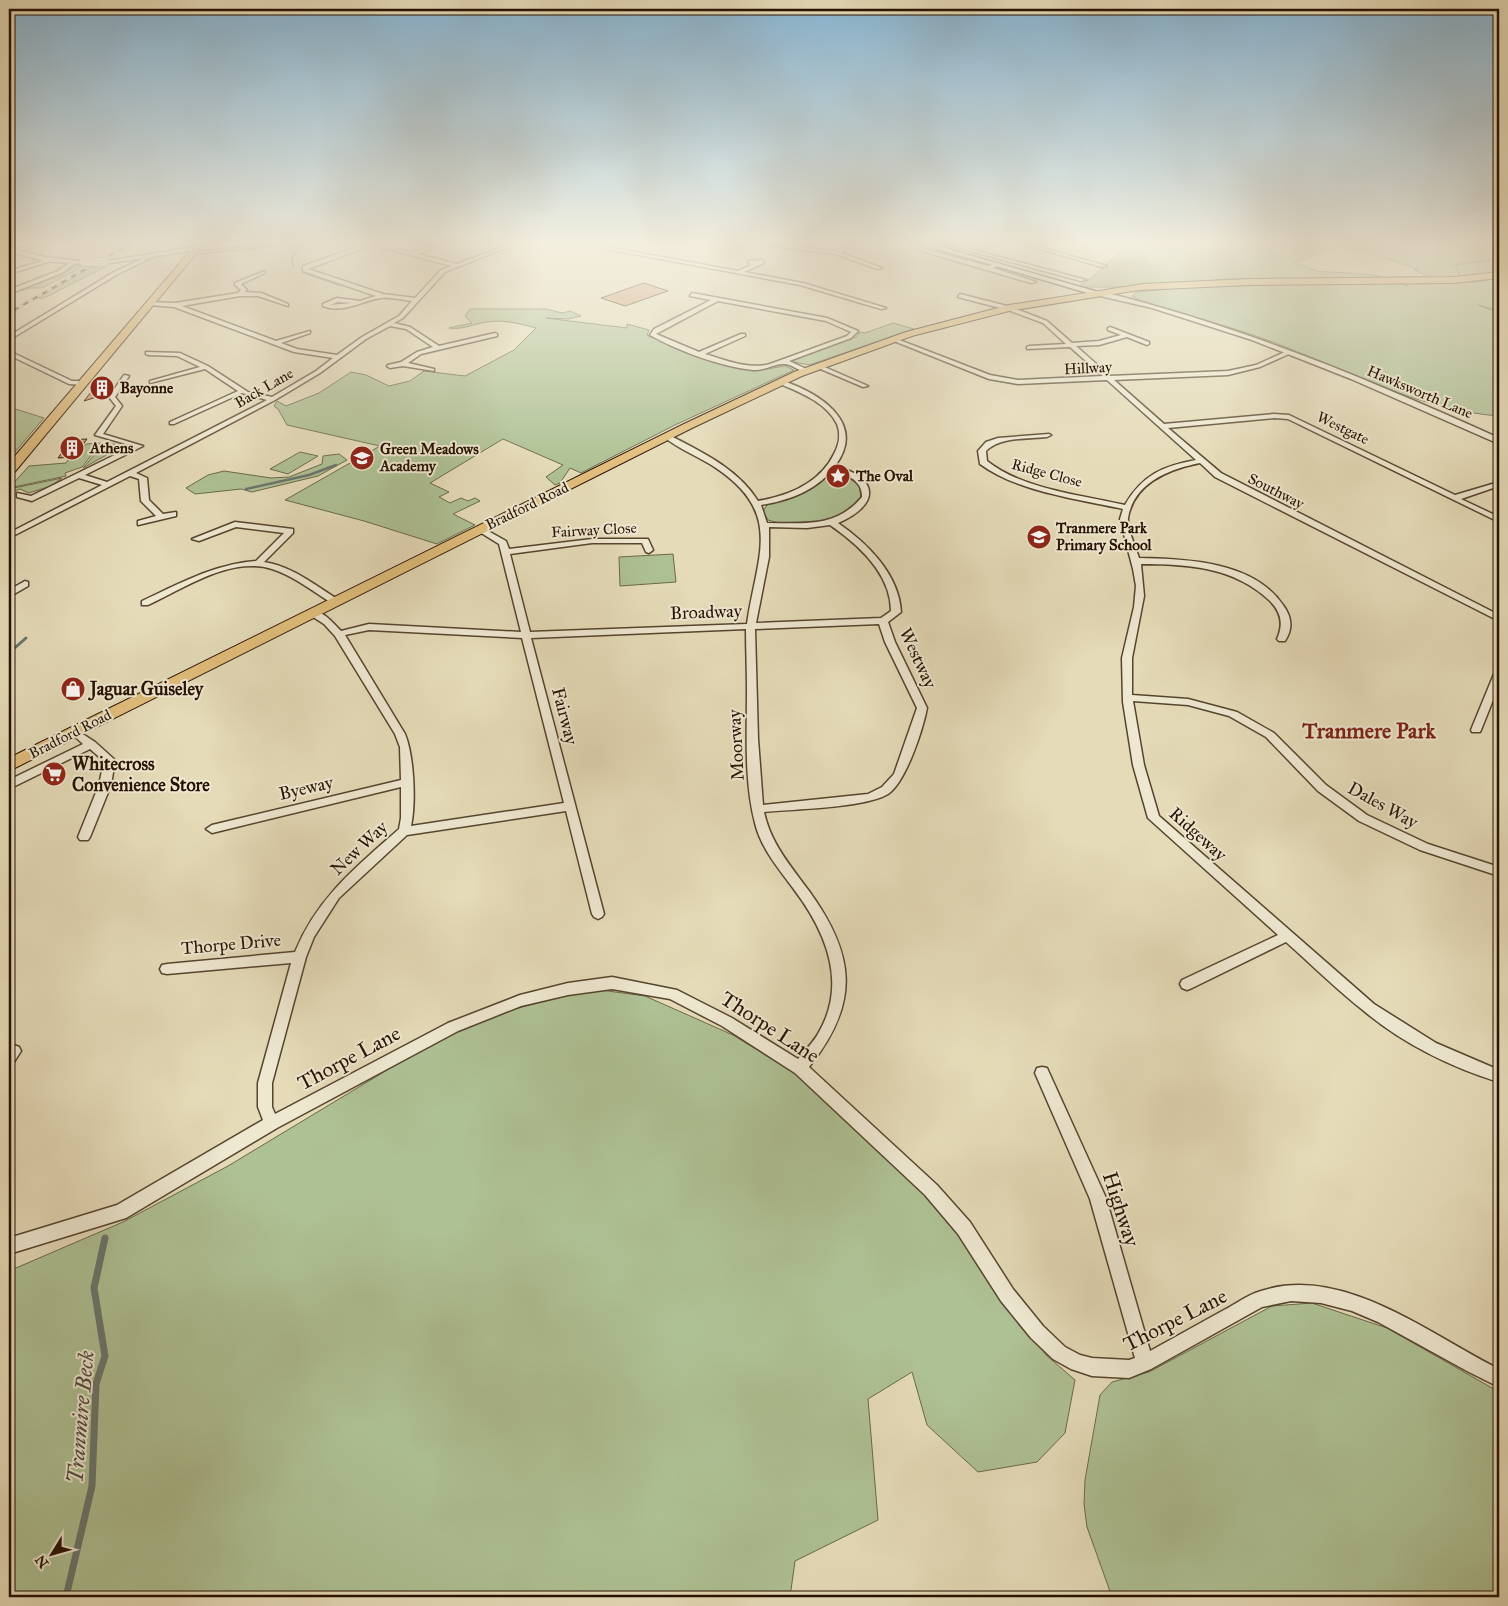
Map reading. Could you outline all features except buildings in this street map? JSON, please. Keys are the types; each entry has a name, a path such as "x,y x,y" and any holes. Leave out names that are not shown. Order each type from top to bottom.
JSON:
{"main road":[{"path":"9,471 137,318"},
{"name":"Bradford Road","path":"9,765 667,436 780,382 892,339 971,318"}],"street":[{"path":"9,338 42,318"},
{"path":"208,318 274,344 304,353 339,357"},
{"name":"Back Lane","path":"9,536 273,400 339,357 364,338 399,318"},
{"path":"680,318 652,334 701,353 752,368 783,362 849,337 855,331 827,320 816,318"},
{"name":"Southway","path":"1035,318 1045,322 1107,379 1218,475 1499,618"},
{"name":"Hawksworth Lane","path":"1183,318 1289,352 1499,441"},
{"path":"391,324 408,328 438,348"},
{"path":"1110,329 1147,343"},
{"path":"274,344 308,332"},
{"path":"701,353 743,335 737,332"},
{"path":"403,364 419,353 495,335"},
{"path":"1030,348 1108,341 1127,336"},
{"name":"Hillway","path":"892,339 1001,380 1034,382 1228,373 1258,366 1289,352"},
{"path":"475,340 482,344"},
{"path":"143,359 150,351 178,354 206,367 250,395 273,400"},
{"path":"9,353 71,383 83,383"},
{"path":"783,362 813,368 865,386"},
{"path":"390,366 403,364 432,370"},
{"path":"152,382 206,367"},
{"path":"20,495 32,499 140,446 99,435 119,406 112,397 126,376"},
{"path":"756,504 791,495 814,482 831,467 842,442 840,422 825,405 780,382"},
{"path":"172,422 242,391"},
{"name":"Westgate","path":"1162,426 1274,416 1289,417 1499,520"},
{"name":"Ridge Close","path":"1047,435 993,442 982,451 983,462 990,470 1009,478 1127,508"},
{"name":"Moorway","path":"667,436 724,468 756,504 765,525 764,566 751,627 751,730 758,809 768,845 822,918 834,947 840,972 839,1003 825,1035 800,1068"},
{"path":"1127,508 1142,486 1166,468 1200,461"},
{"path":"765,525 820,525 833,523 855,510 867,493 856,478 831,467"},
{"path":"131,474 143,478 145,501 161,517"},
{"path":"80,476 110,485"},
{"path":"1455,498 1499,484"},
{"name":"Ridgeway","path":"1127,508 1125,525 1136,561 1140,584 1140,601 1126,669 1128,698 1144,785 1154,818 1163,828 1369,1008 1400,1031 1443,1055 1499,1076"},
{"path":"141,523 173,514"},
{"name":"Westway","path":"758,809 870,798 886,790 899,775 920,718 922,708 890,642 884,621 896,612 894,590 874,561 833,523"},
{"path":"196,539 235,524 290,531 258,564"},
{"name":"Fairway","path":"481,529 503,544 506,552 598,914"},
{"name":"Fairway Close","path":"506,552 592,541 645,541 649,550"},
{"path":"1136,561 1186,562 1226,571 1260,587 1281,608 1286,618 1287,630 1282,639"},
{"path":"145,603 215,572 238,565 258,564 274,567 336,602"},
{"path":"10,590 26,584"},
{"name":"New Way","path":"272,1123 264,1107 265,1083 299,957 308,935 335,895 404,831 407,818 405,746 400,734 339,634 327,622 313,613"},
{"name":"Broadway","path":"339,634 369,627 526,634 884,621"},
{"path":"1476,730 1499,674"},
{"name":"Dales Way","path":"1128,698 1188,702 1233,714 1270,735 1322,788 1363,818 1424,847 1499,872"},
{"path":"75,732 110,760 105,785 84,837"},
{"path":"9,786 91,744"},
{"name":"Byeway","path":"212,829 407,782"},
{"path":"404,831 570,806"},
{"path":"1187,984 1287,936"},
{"name":"Thorpe Drive","path":"166,969 299,957"},
{"name":"Thorpe Lane","path":"9,1246 120,1212 272,1123 454,1026 520,1001 568,990 612,983 672,994 727,1022 800,1068 931,1190 964,1228 1007,1295 1037,1332 1059,1353 1077,1363 1092,1367 1129,1369 1145,1363 1262,1299 1306,1291 1352,1302 1418,1332 1479,1370 1499,1378"},
{"name":"Highway","path":"1042,1073 1098,1198 1145,1363"}],"green space":[{"path":"467,318 573,318 546,318 627,328 627,324 649,330 647,335 650,337 741,368 761,370 785,366 794,370 675,425 581,473 570,468 560,483 555,485 546,477 563,465 503,439 430,483 449,492 439,497 450,503 461,498 468,501 475,498 480,501 453,514 475,525 437,544 364,521 285,500 380,446 287,425 278,409 274,406 277,401 286,406 319,393 351,372 366,375 389,386 410,381 424,371 465,376 514,350 536,328 499,321 449,328 472,323"},
{"path":"1199,318 1499,318 1499,416 1440,406 1412,398 1273,342"},
{"path":"893,323 914,329 809,365 794,362 794,359 856,337 860,332 865,333"},
{"path":"9,407 44,418 9,459"},
{"path":"101,443 82,467 65,473 66,476 9,488 29,466 66,463 70,457 77,454 86,444"},
{"path":"114,444 123,446 83,468 103,445"},
{"path":"300,452 318,456 288,474 270,469"},
{"path":"339,454 347,460 318,476 252,492 241,489 195,494 186,488 208,475 224,471 271,478 289,477 322,464 323,456"},
{"name":"The Oval","path":"832,472 841,473 859,485 861,498 844,515 812,523 793,524 768,520 763,511 767,505 796,496"},
{"path":"62,478 51,486 29,493 20,489 9,493 9,489"},
{"path":"673,554 676,582 620,586 619,557"},
{"path":"593,989 645,996 733,1035 796,1074 915,1173 1046,1355 1075,1380 1065,1433 1037,1462 978,1472 927,1425 912,1372 868,1399 878,1520 795,1561 790,1597 9,1597 9,1271 123,1222 228,1166 445,1035 514,1009"},
{"path":"1312,1303 1387,1328 1499,1392 1499,1597 1112,1597 1087,1527 1084,1504 1085,1480 1100,1395 1112,1382 1149,1372 1272,1306"}],"waterway":[{"name":"Tranmire Beck","path":"246,489 309,475 336,465"},
{"name":"Tranmire Beck","path":"9,653 26,638"},
{"name":"Tranmire Beck","path":"66,1597 92,1486 96,1384 105,1356 94,1288 105,1238"}],"place":[{"name":"Bayonne","path":"102,388"},
{"name":"Athens","path":"72,448"},
{"name":"Green Meadows Academy","path":"362,458"},
{"name":"The Oval","path":"838,476"},
{"name":"Tranmere Park Primary School","path":"1039,537"},
{"name":"Jaguar Guiseley","path":"73,689"},
{"name":"Whitecross Convenience Store","path":"54,774"}],"district":[{"name":"Tranmere Park","path":"1369,730"}]}
